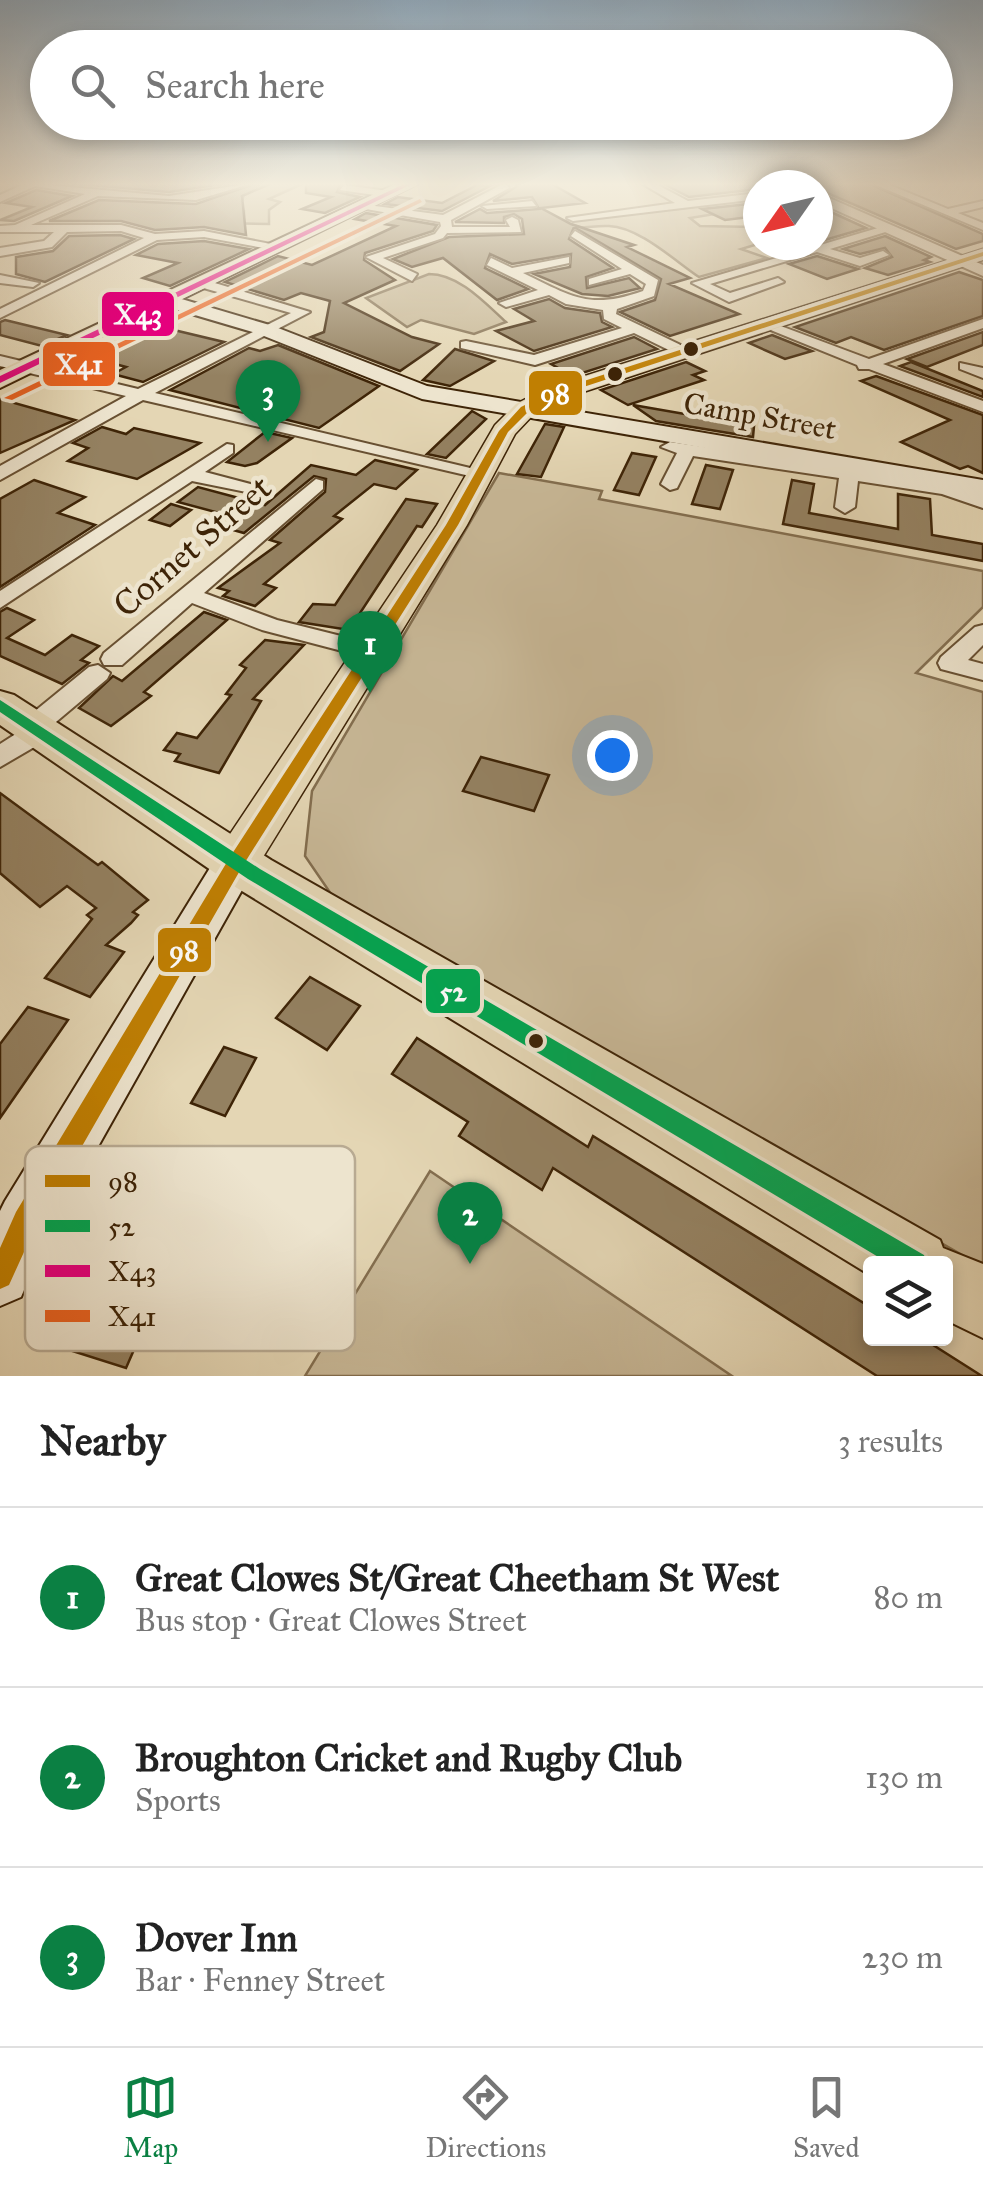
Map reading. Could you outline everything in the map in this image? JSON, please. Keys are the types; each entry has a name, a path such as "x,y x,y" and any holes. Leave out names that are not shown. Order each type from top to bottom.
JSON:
{"highway":[{"path":"0,380 280,247"},
{"path":"18,730 902,1256"},
{"path":"953,1285 983,1303"}],"main road":[{"path":"69,1146 236,862 480,476 504,431 525,410 564,390 972,258"},
{"name":"Camp Street","path":"168,301 266,330 405,388 983,488"},
{"path":"564,390 562,405 584,417"},
{"path":"0,1276 25,1220"}],"street":[{"path":"0,252 29,247"},
{"path":"0,314 134,247"},
{"path":"403,247 372,256 412,277"},
{"path":"506,303 550,292 610,307 653,289 653,283 599,247"},
{"path":"942,247 972,258 983,271"},
{"path":"833,254 860,262 884,254"},
{"path":"782,259 791,275 729,298 698,282 782,259"},
{"path":"509,272 566,260"},
{"path":"491,262 539,282 550,292"},
{"path":"594,282 634,269"},
{"path":"0,280 33,283"},
{"path":"0,474 142,394 303,312 205,284"},
{"path":"610,307 609,316 684,352"},
{"path":"864,366 983,322"},
{"path":"765,324 864,366 905,376 981,405"},
{"path":"478,345 535,360 633,330"},
{"path":"0,361 480,476"},
{"path":"965,366 983,373"},
{"path":"0,602 264,424"},
{"path":"670,484 679,448 946,490 983,502"},
{"path":"189,474 252,484"},
{"path":"845,507 848,475"},
{"name":"Cornet Street","path":"18,730 106,666 316,485"},
{"path":"190,594 257,621 368,650"},
{"path":"983,632 950,663 983,672"}],"shaded area":[{"path":"658,247 743,247 743,260 760,260 699,277"},
{"path":"429,274 461,284 506,322 474,334 421,320 407,327 366,298"},
{"path":"499,473 602,491 599,499 983,571 983,607 916,673 983,692 983,1267 331,894 305,856 312,791"},
{"path":"430,1171 732,1376 305,1376 320,1351 355,1351 355,1294"}],"building":[{"path":"57,247 117,247 45,282 16,274 16,257"},
{"path":"152,247 249,249 170,286 143,278 178,263 136,255"},
{"path":"350,247 383,247 365,253 364,260 395,280 344,303 412,337 439,344 400,371 311,337 324,332 330,301 301,293 284,300 225,282 278,256 312,265"},
{"path":"423,247 581,247 613,268 586,277 587,288 629,278 640,288 608,296 582,294 534,274 570,267 571,254 512,264 490,254 485,268 528,289 497,300 443,258 412,267 393,259"},
{"path":"608,247 627,247 690,278 669,284 739,314 670,336 620,312 655,300 661,279"},
{"path":"910,247 931,257 924,260 930,262 888,275 865,268 892,257 885,248 860,254 843,249"},
{"path":"830,260 858,269 827,279 789,264"},
{"path":"959,272 983,280 983,316 884,350 851,337 836,343 795,327"},
{"path":"549,299 565,308 600,313 602,322 612,327 534,351 496,331 534,321 514,309"},
{"path":"0,322 67,335 42,346 0,335"},
{"path":"153,325 224,342 143,382 113,374 126,367 78,354 101,343 111,345"},
{"path":"983,332 983,345 927,367 907,359"},
{"path":"772,335 812,351 785,359 749,343"},
{"path":"634,337 657,349 573,376 551,364"},
{"path":"278,345 379,386 319,428 170,390 249,348 260,351"},
{"path":"455,349 494,361 450,386 423,380"},
{"path":"686,362 705,371 693,375 704,380 628,405 601,390"},
{"path":"911,362 983,391 983,397 900,366"},
{"path":"876,376 983,415 983,473 968,466 960,469 901,442 950,420 861,381"},
{"path":"0,399 75,420 0,453"},
{"path":"633,405 754,426 753,437 656,421"},
{"path":"472,411 486,419 446,458 427,454"},
{"path":"545,424 564,427 541,477 517,474"},
{"path":"102,427 126,434 134,428 200,443 137,479 68,461 88,448 73,443"},
{"path":"265,432 292,438 257,463 245,466 227,462"},
{"path":"632,453 656,457 639,495 614,490"},
{"path":"375,460 417,470 396,489 374,484 334,516 342,519 264,584 276,588 255,606 223,596 229,591 218,588 280,543 270,540 325,492 326,479 314,476 244,533 226,528 238,518 178,502 198,487 265,505 311,465 356,475"},
{"path":"706,465 733,470 720,509 692,504"},
{"path":"34,480 85,497 58,513 95,525 0,587 0,499"},
{"path":"792,480 814,484 809,513 898,529 898,494 930,499 932,535 983,544 983,561 783,524"},
{"path":"406,499 437,504 422,527 417,526 349,630 299,622 313,604 335,605"},
{"path":"171,504 191,510 170,526 150,520"},
{"path":"7,608 34,620 7,638 45,655 72,635 99,646 81,660 89,663 62,684 0,656 0,612"},
{"path":"204,612 227,620 144,692 151,696 111,726 79,708 113,676 122,681"},
{"path":"265,640 304,645 253,699 261,701 219,773 175,761 180,754 164,750 177,733 197,738 231,695 226,694 246,668 240,665"},
{"path":"481,757 549,775 534,811 463,791"},
{"path":"0,793 98,865 102,862 148,900 133,912 138,915 131,923 106,945 124,952 90,997 45,978 92,919 87,915 96,908 67,886 40,907 0,873"},
{"path":"310,977 360,1006 327,1050 276,1018"},
{"path":"28,1007 68,1020 0,1118 0,1044"},
{"path":"417,1038 588,1147 593,1136 863,1303 863,1346 935,1346 982,1376 877,1376 553,1168 542,1190 459,1136 468,1122 392,1074"},
{"path":"224,1047 256,1058 225,1116 191,1103"},
{"path":"72,1351 133,1351 126,1368"}],"transit line":[{"name":"X43","path":"0,380 277,247"},
{"name":"X41","path":"9,398 324,247"},
{"name":"98","path":"69,1146 236,862 452,525 504,431 525,409 556,393 983,254"},
{"name":"52","path":"0,705 254,874 901,1256"},
{"name":"98","path":"0,1276 25,1221"}],"place":[{"name":"Dover Inn","path":"268,442"},
{"name":"Great Clowes St/Great Cheetham St West","path":"370,693"},
{"name":"Broughton Cricket and Rugby Club","path":"470,1264"}]}
